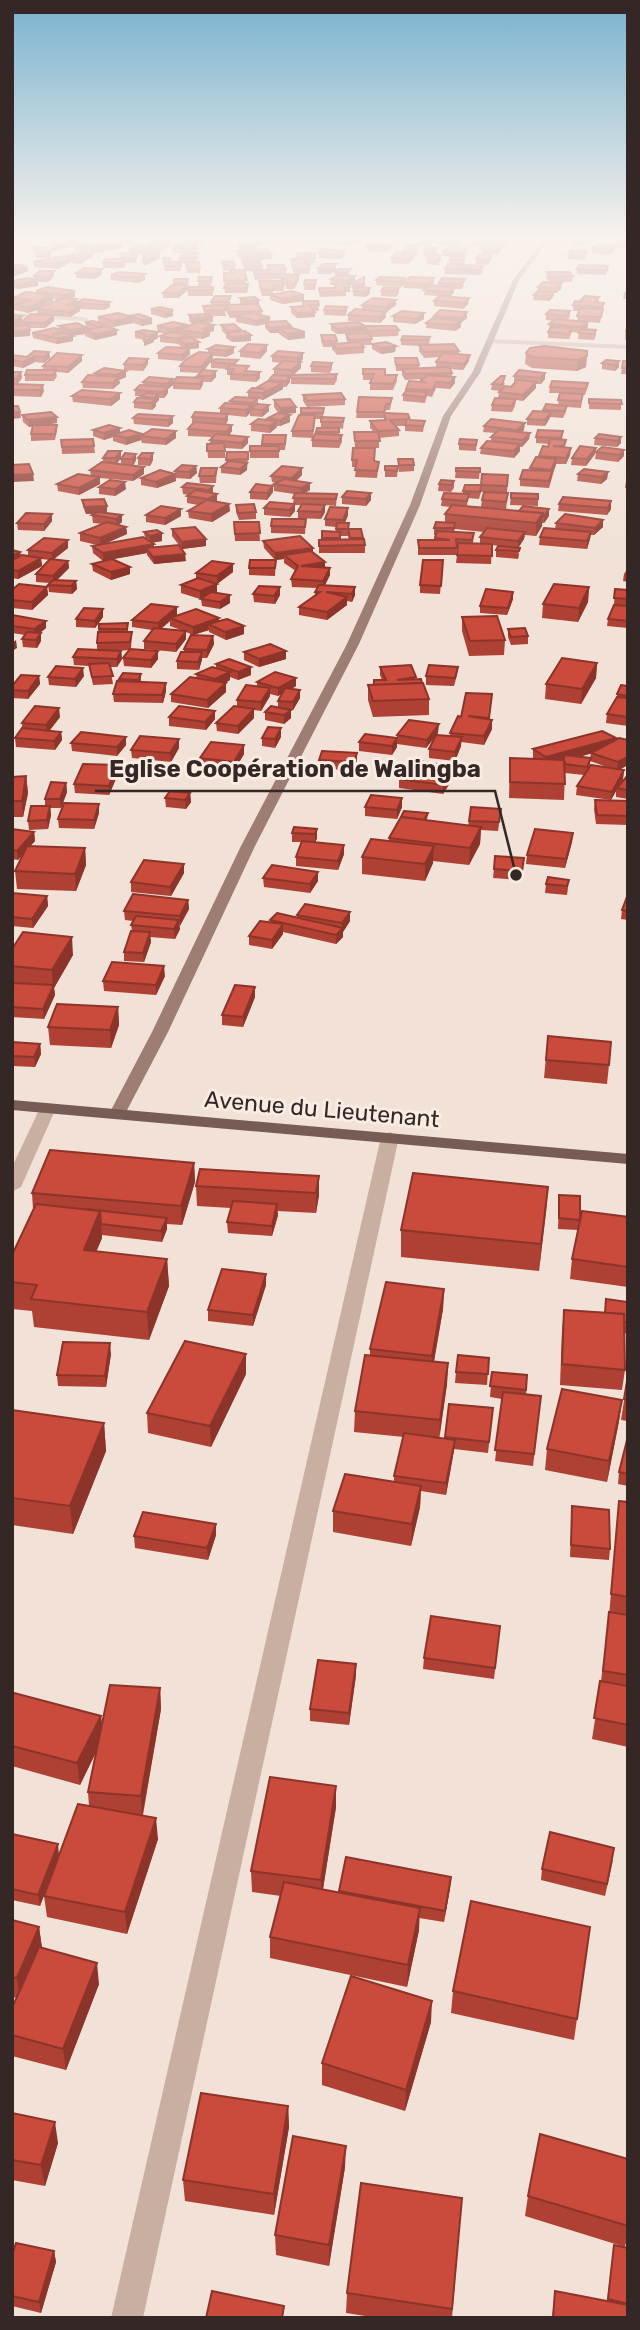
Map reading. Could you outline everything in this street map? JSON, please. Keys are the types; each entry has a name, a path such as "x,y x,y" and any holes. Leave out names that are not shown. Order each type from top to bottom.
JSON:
{"main road":[{"name":"Avenue du Lieutenant","path":"12,1105 628,1158"}],"street":[{"path":"117,1114 160,1032 248,846 353,644 415,505 447,416 476,373 488,349"},
{"path":"12,1187 48,1108"},
{"path":"127,2318 390,1137"}],"building":[{"path":"164,349 189,349 182,355 158,353"},
{"path":"243,349 264,349 260,353 240,351"},
{"path":"422,349 457,349 459,351 424,352"},
{"path":"529,349 568,349 587,351 587,356 578,360 533,357 526,353"},
{"path":"34,351 49,352 44,357 35,356 23,362 12,360 12,355 27,357"},
{"path":"278,351 303,353 297,358 272,356"},
{"path":"199,352 213,353 201,367 180,366 186,359"},
{"path":"57,353 82,355 68,367 43,366"},
{"path":"443,353 470,355 464,364 436,362"},
{"path":"129,358 148,359 143,365 124,364"},
{"path":"395,358 417,358 419,365 396,365"},
{"path":"215,359 238,360 234,364 211,362"},
{"path":"606,360 619,361 615,365 602,363"},
{"path":"283,361 301,362 292,370 274,369"},
{"path":"623,361 628,361 628,368 622,368"},
{"path":"313,362 332,363 330,367 311,366"},
{"path":"231,365 249,366 245,371 260,372 256,375 230,374 234,369 227,369"},
{"path":"449,367 452,373 405,374 402,369"},
{"path":"104,368 126,371 117,375 95,373"},
{"path":"363,369 385,369 385,375 397,375 393,384 370,383 374,374 363,374"},
{"path":"27,370 56,370 54,375 25,375"},
{"path":"203,370 216,371 211,376 197,376"},
{"path":"519,370 545,373 541,378 514,376"},
{"path":"12,372 21,372 16,379 12,379"},
{"path":"337,374 334,379 291,378 292,375"},
{"path":"88,375 119,377 113,383 82,382"},
{"path":"273,375 290,376 286,381 269,380"},
{"path":"428,375 455,377 450,383 436,382 433,390 406,389 409,381 424,382 421,380"},
{"path":"505,376 502,385 492,384"},
{"path":"149,377 173,379 167,384 143,382"},
{"path":"177,377 203,378 200,384 173,383"},
{"path":"517,380 536,382 523,395 499,392 505,386 511,387"},
{"path":"268,381 283,383 263,393 248,392 252,388 265,389 258,387"},
{"path":"552,381 588,383 586,389 550,387"},
{"path":"13,384 43,385 40,390 12,390"},
{"path":"140,385 168,387 163,392 135,390"},
{"path":"82,390 120,393 110,399 72,396"},
{"path":"406,391 427,392 425,397 403,395"},
{"path":"147,393 159,394 153,398 141,396"},
{"path":"341,393 345,399 307,401 303,395"},
{"path":"560,393 583,394 581,401 558,400"},
{"path":"235,397 258,398 253,403 230,401"},
{"path":"359,397 392,398 390,404 386,404 384,412 357,412"},
{"path":"137,398 156,399 151,403 134,402"},
{"path":"495,398 516,399 512,406 492,405"},
{"path":"290,399 296,407 280,408 274,400"},
{"path":"589,399 621,400 622,404 589,403"},
{"path":"225,403 252,405 246,410 220,408"},
{"path":"257,404 269,405 262,410 250,409"},
{"path":"546,404 567,406 564,411 543,410"},
{"path":"12,406 18,406 20,412 12,412"},
{"path":"301,408 324,408 323,413 301,413"},
{"path":"533,411 551,412 545,420 527,419"},
{"path":"51,412 57,417 28,420 22,415"},
{"path":"195,412 228,414 225,419 192,417"},
{"path":"278,413 290,415 280,420 268,418"},
{"path":"384,413 408,414 410,420 425,421 423,426 405,425 407,419 390,420 399,430 378,431 370,421 386,420"},
{"path":"138,414 173,416 168,420 133,418"},
{"path":"299,415 315,415 313,431 292,431"},
{"path":"321,417 344,418 343,422 321,422"},
{"path":"258,419 277,421 269,426 251,424"},
{"path":"491,419 525,423 517,430 484,426"},
{"path":"194,422 232,425 226,432 188,429"},
{"path":"33,425 57,425 55,434 31,434"},
{"path":"109,425 120,428 104,433 93,430"},
{"path":"317,428 339,428 339,432 316,432"},
{"path":"152,429 176,431 166,439 141,436"},
{"path":"129,430 142,434 126,438 113,435"},
{"path":"499,430 530,433 523,440 491,437"},
{"path":"538,430 563,431 561,438 536,437"},
{"path":"354,432 378,432 380,441 355,441"},
{"path":"216,434 248,437 241,443 210,440"},
{"path":"315,434 342,435 339,441 312,440"},
{"path":"599,434 621,437 617,441 595,438"},
{"path":"263,435 286,435 285,444 262,444"},
{"path":"93,439 94,446 62,447 61,440"},
{"path":"460,439 477,440 476,445 459,444"},
{"path":"550,439 566,440 564,446 553,446 571,448 566,458 539,456 543,446 548,447"},
{"path":"487,441 520,444 514,451 481,448"},
{"path":"224,443 225,451 207,451 207,444"},
{"path":"250,446 278,446 279,451 250,451"},
{"path":"580,446 596,448 587,459 572,458"},
{"path":"602,447 624,450 619,455 596,452"},
{"path":"353,448 375,448 374,461 379,462 377,471 355,470 357,460 352,460"},
{"path":"108,451 121,451 115,458 103,458"},
{"path":"227,452 248,452 248,459 226,460"},
{"path":"125,453 136,454 132,459 121,459"},
{"path":"142,453 153,453 150,459 138,458"},
{"path":"536,457 556,459 551,470 530,468"},
{"path":"398,459 413,459 414,465 399,465"},
{"path":"229,461 247,463 240,469 221,467"},
{"path":"102,462 144,467 133,475 90,470"},
{"path":"29,464 33,474 12,475 12,465"},
{"path":"182,465 196,466 189,472 175,471"},
{"path":"282,466 302,468 292,478 271,476"},
{"path":"385,466 398,466 397,471 385,470"},
{"path":"201,468 217,468 215,476 199,476"},
{"path":"456,468 480,468 480,472 456,471"},
{"path":"584,469 608,472 602,477 578,474"},
{"path":"160,470 175,474 156,482 141,478"},
{"path":"523,470 552,471 549,481 520,479"},
{"path":"78,474 100,477 79,488 57,484"},
{"path":"482,474 508,475 507,486 481,485"},
{"path":"284,479 310,483 301,488 274,484"},
{"path":"110,480 125,482 115,489 99,487"},
{"path":"441,480 454,481 452,485 439,484"},
{"path":"187,483 213,486 209,490 182,487"},
{"path":"256,484 273,486 267,493 250,492"},
{"path":"465,485 481,485 480,492 463,491"},
{"path":"196,490 217,494 208,499 187,496"},
{"path":"347,491 371,493 366,499 342,497"},
{"path":"484,492 508,493 506,502 482,500"},
{"path":"295,493 337,494 336,499 293,498"},
{"path":"444,493 469,494 467,501 442,499"},
{"path":"511,493 538,494 538,499 511,498"},
{"path":"563,497 611,501 608,508 559,504"},
{"path":"104,499 107,506 85,507 82,500"},
{"path":"207,500 229,504 211,514 188,511"},
{"path":"270,502 295,504 290,510 264,508"},
{"path":"254,504 256,512 238,513 236,505"},
{"path":"302,504 325,505 321,512 298,511"},
{"path":"452,505 543,513 536,523 445,514"},
{"path":"161,506 181,509 165,518 146,515"},
{"path":"523,506 549,509 543,516 543,513 519,511"},
{"path":"330,507 348,508 343,520 325,519"},
{"path":"98,512 122,515 116,519 92,515"},
{"path":"26,513 52,514 44,524 17,523"},
{"path":"565,514 603,520 595,528 556,523"},
{"path":"272,519 306,519 305,527 271,526"},
{"path":"107,522 126,527 100,538 80,533"},
{"path":"234,522 259,522 260,533 235,534"},
{"path":"436,522 455,523 454,528 434,528"},
{"path":"337,523 349,523 348,529 336,529"},
{"path":"195,527 206,539 182,542 172,529"},
{"path":"487,528 525,532 518,541 480,537"},
{"path":"544,528 591,532 587,541 540,537"},
{"path":"348,529 361,529 363,538 350,538"},
{"path":"157,530 162,533 150,536 144,532"},
{"path":"322,531 340,532 340,538 322,538"},
{"path":"437,531 474,533 472,540 456,539 457,548 419,548 418,540 450,540 435,538"},
{"path":"300,536 313,548 275,553 263,541"},
{"path":"143,537 154,544 103,553 92,546"},
{"path":"44,538 68,540 52,553 28,550"},
{"path":"364,539 365,545 319,546 319,540"},
{"path":"458,543 492,544 492,556 457,555"},
{"path":"179,545 185,554 153,557 146,548"},
{"path":"498,546 520,548 519,551 496,550"},
{"path":"311,551 325,562 301,566 330,568 323,581 291,579 298,566 284,555"},
{"path":"22,555 41,558 18,571 12,570 12,560"},
{"path":"50,559 68,561 53,576 36,574"},
{"path":"112,559 130,567 111,572 92,564"},
{"path":"250,560 276,560 275,568 249,568"},
{"path":"423,560 443,560 441,586 420,585"},
{"path":"212,561 233,564 217,576 196,573"},
{"path":"198,578 217,584 200,591 181,585"},
{"path":"53,580 76,581 71,586 48,585"},
{"path":"19,584 47,587 32,602 12,600 12,590"},
{"path":"554,584 589,587 579,608 543,604"},
{"path":"319,585 355,587 352,594 326,592 347,597 327,612 299,607 320,592 315,592"},
{"path":"259,586 280,587 274,596 253,594"},
{"path":"486,589 513,592 508,608 480,606"},
{"path":"615,589 628,590 628,599 614,598"},
{"path":"211,592 230,595 220,602 201,599"},
{"path":"151,604 177,607 158,623 132,620"},
{"path":"614,605 628,606 628,621 608,619"},
{"path":"84,608 103,609 95,621 76,619"},
{"path":"196,609 219,618 193,627 170,618"},
{"path":"12,615 46,621 34,629 12,626"},
{"path":"497,616 505,640 470,641 462,617"},
{"path":"227,619 244,626 225,632 208,624"},
{"path":"128,623 127,629 99,629 99,624"},
{"path":"154,628 186,631 176,644 144,641"},
{"path":"525,628 528,636 511,637 508,629"},
{"path":"27,632 41,633 36,640 22,639"},
{"path":"98,632 132,632 130,642 97,643"},
{"path":"191,635 213,636 207,650 184,649"},
{"path":"270,644 286,651 259,659 244,652"},
{"path":"78,649 121,651 117,659 73,657"},
{"path":"130,649 158,651 151,660 123,658"},
{"path":"181,652 202,652 198,662 177,661"},
{"path":"562,658 597,663 582,689 546,684"},
{"path":"229,659 251,667 238,672 216,664"},
{"path":"109,663 113,676 92,677 89,664"},
{"path":"411,665 416,677 397,680 421,679 422,683 374,685 374,680 386,680 380,667"},
{"path":"429,665 458,667 455,678 426,676"},
{"path":"56,666 83,668 75,679 48,677"},
{"path":"212,667 230,672 215,679 196,674"},
{"path":"275,672 296,678 278,688 257,682"},
{"path":"123,673 141,674 138,680 119,679"},
{"path":"21,675 39,676 28,691 12,690"},
{"path":"190,677 226,683 207,700 171,694"},
{"path":"117,681 166,683 162,695 113,694"},
{"path":"423,683 429,699 373,701 368,685"},
{"path":"246,685 270,688 261,702 237,700"},
{"path":"621,685 628,686 628,696 617,694"},
{"path":"285,688 300,690 293,702 278,701"},
{"path":"466,693 492,694 489,718 468,716 492,720 484,736 450,733 458,716 461,717"},
{"path":"617,697 628,698 628,717 607,714"},
{"path":"35,706 59,708 46,725 22,723"},
{"path":"179,706 215,711 205,722 169,717"},
{"path":"234,706 254,709 238,726 216,723"},
{"path":"271,706 291,710 284,715 265,712"},
{"path":"409,720 439,724 427,740 397,735"},
{"path":"268,727 281,728 275,739 262,738"},
{"path":"22,728 61,732 54,741 15,738"},
{"path":"602,731 616,738 546,757 533,749"},
{"path":"81,732 126,737 117,747 71,743"},
{"path":"365,734 397,738 392,746 359,742"},
{"path":"436,735 462,737 455,752 429,749"},
{"path":"140,736 179,739 170,753 131,750"},
{"path":"619,738 628,740 628,757 618,762 591,753"},
{"path":"211,742 244,745 234,762 200,758"},
{"path":"322,751 357,753 354,762 319,760"},
{"path":"565,755 591,758 587,767 565,764"},
{"path":"510,758 564,760 565,784 510,782"},
{"path":"412,760 456,767 443,785 399,779"},
{"path":"83,764 118,765 109,786 74,784"},
{"path":"591,765 624,770 612,792 577,786"},
{"path":"628,775 628,790 617,788"},
{"path":"26,776 22,801 12,801 12,777"},
{"path":"51,782 66,783 60,799 45,799"},
{"path":"170,791 190,793 185,800 165,798"},
{"path":"371,795 402,798 397,810 365,807"},
{"path":"595,800 628,801 628,816 597,815"},
{"path":"64,803 99,804 94,820 58,819"},
{"path":"31,806 50,806 47,820 28,821"},
{"path":"471,807 501,809 499,822 469,821"},
{"path":"404,811 428,813 424,820 401,817"},
{"path":"401,817 481,827 470,848 389,838"},
{"path":"294,827 317,829 315,834 292,833"},
{"path":"12,829 34,832 17,851 12,850"},
{"path":"535,829 573,833 566,859 527,855"},
{"path":"371,839 434,846 425,864 362,857"},
{"path":"302,841 344,845 338,861 296,857"},
{"path":"27,846 85,848 75,874 15,871"},
{"path":"495,856 524,858 522,871 494,869"},
{"path":"144,860 184,864 170,887 131,882"},
{"path":"272,865 318,872 310,884 263,878"},
{"path":"548,877 569,880 567,886 546,884"},
{"path":"12,893 47,896 32,919 12,917"},
{"path":"133,894 188,900 180,916 124,911"},
{"path":"628,894 628,911 622,910"},
{"path":"305,904 350,912 342,923 297,915"},
{"path":"277,913 343,928 336,935 270,920"},
{"path":"136,916 179,920 174,929 131,925"},
{"path":"260,921 283,924 272,940 249,936"},
{"path":"131,931 150,932 143,953 124,952"},
{"path":"23,932 72,937 52,970 12,966 12,949"},
{"path":"112,962 164,966 156,985 103,981"},
{"path":"12,983 54,985 43,1009 12,1007"},
{"path":"235,985 255,987 243,1017 222,1015"},
{"path":"57,1004 118,1007 110,1030 48,1027"},
{"path":"548,1036 611,1042 609,1065 546,1060"},
{"path":"12,1042 40,1044 34,1057 12,1056"},
{"path":"50,1150 194,1163 181,1206 32,1193"},
{"path":"200,1169 319,1176 316,1193 196,1186"},
{"path":"413,1173 548,1187 541,1244 401,1230"},
{"path":"559,1195 580,1196 580,1220 559,1218"},
{"path":"233,1201 277,1204 272,1226 227,1222"},
{"path":"36,1204 100,1211 84,1250 167,1259 147,1312 31,1299 37,1285 12,1282 12,1255"},
{"path":"86,1209 167,1218 161,1231 101,1224 100,1211"},
{"path":"582,1211 628,1217 628,1267 572,1259"},
{"path":"222,1269 266,1274 253,1315 208,1310"},
{"path":"386,1282 444,1289 432,1356 370,1349"},
{"path":"606,1299 628,1302 628,1322 624,1322 624,1314 605,1313"},
{"path":"564,1310 624,1314 625,1370 562,1364"},
{"path":"185,1341 246,1354 210,1426 147,1413"},
{"path":"63,1342 110,1343 105,1376 57,1375"},
{"path":"365,1355 448,1363 440,1420 355,1411"},
{"path":"458,1355 489,1358 488,1374 456,1372"},
{"path":"492,1372 527,1375 526,1390 490,1386"},
{"path":"628,1375 628,1400 624,1399"},
{"path":"562,1389 622,1400 609,1461 547,1449"},
{"path":"503,1392 541,1396 534,1454 495,1450"},
{"path":"449,1404 493,1408 489,1442 445,1437"},
{"path":"12,1410 104,1423 70,1506 12,1498"},
{"path":"404,1433 455,1440 446,1483 394,1476"},
{"path":"628,1436 628,1474 619,1472"},
{"path":"345,1474 421,1486 412,1524 333,1511"},
{"path":"619,1501 628,1502 628,1597 611,1594"},
{"path":"572,1506 609,1510 610,1549 571,1545"},
{"path":"143,1512 216,1524 207,1548 134,1536"},
{"path":"609,1612 628,1615 628,1675 603,1671"},
{"path":"431,1616 500,1626 495,1668 424,1658"},
{"path":"318,1660 356,1664 349,1713 310,1709"},
{"path":"600,1681 628,1686 628,1725 594,1718"},
{"path":"110,1685 160,1688 141,1796 88,1792"},
{"path":"14,1693 101,1716 77,1763 12,1746"},
{"path":"270,1777 336,1786 321,1880 251,1871"},
{"path":"78,1804 156,1818 125,1912 44,1896"},
{"path":"550,1832 614,1848 607,1884 542,1869"},
{"path":"12,1834 58,1844 38,1895 12,1889"},
{"path":"346,1857 451,1877 445,1911 339,1891"},
{"path":"284,1882 420,1908 408,1965 270,1937"},
{"path":"471,1901 590,1927 577,2019 453,1991"},
{"path":"12,1920 39,1927 17,1978 12,1977"},
{"path":"39,1947 97,1963 63,2049 12,2035 12,2008"},
{"path":"351,1976 432,2001 406,2090 322,2063"},
{"path":"201,2093 288,2106 274,2194 183,2180"},
{"path":"12,2113 55,2122 41,2165 12,2160"},
{"path":"540,2134 628,2159 628,2226 528,2196"},
{"path":"293,2136 346,2146 329,2245 275,2235"},
{"path":"361,2183 462,2198 452,2309 347,2293"},
{"path":"16,2243 54,2251 39,2302 12,2296 12,2255"},
{"path":"614,2245 628,2248 628,2304 608,2299"},
{"path":"212,2291 284,2306 282,2318 206,2318"},
{"path":"555,2291 628,2305 628,2318 553,2318"}],"place":[{"name":"Eglise Coopération de Walingba","path":"516,875"}]}
